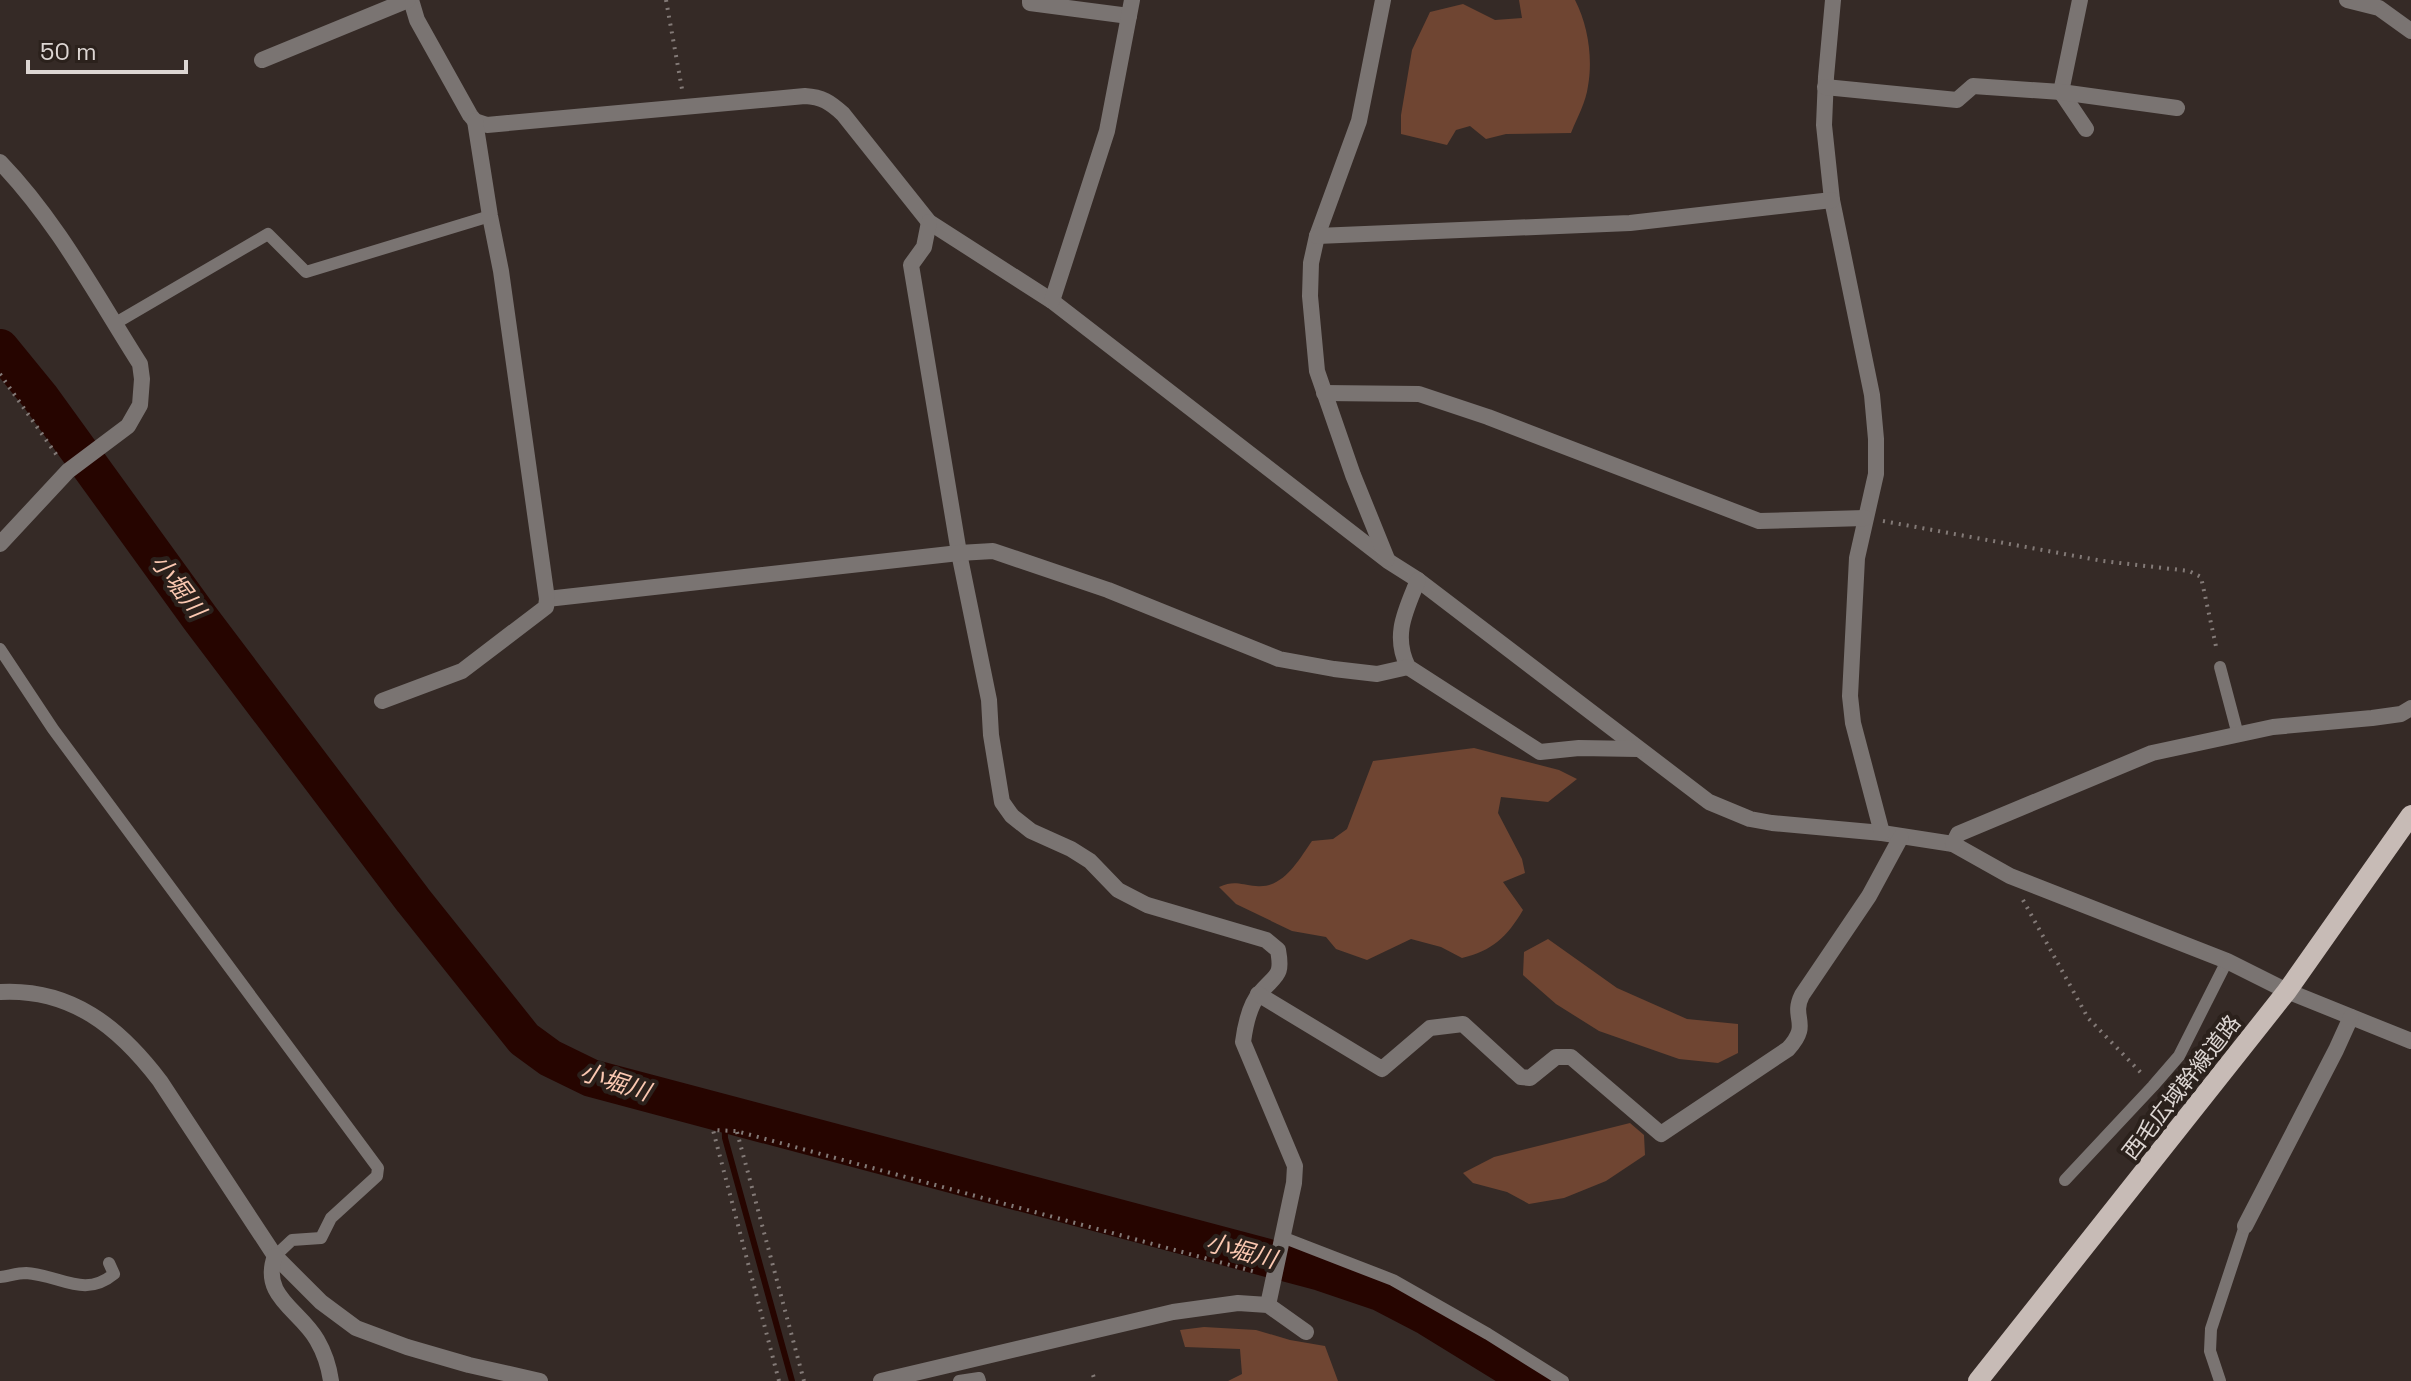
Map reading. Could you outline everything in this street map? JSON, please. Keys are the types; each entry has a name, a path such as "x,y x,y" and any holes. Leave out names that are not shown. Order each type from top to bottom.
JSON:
{"main road":[{"name":"西毛広域幹線道路","path":"1978,1381 2287,991 2411,815"}],"street":[{"path":"262,60 409,0 417,20 475,121 501,271 546,607 462,671 382,701"},
{"path":"1030,0 1030,3 1131,8 1107,131 1052,301"},
{"path":"1383,0 1359,121 1317,236 1311,263 1310,296 1317,371 1353,475 1388,561"},
{"path":"1833,0 1824,125 1832,200 1872,395 1876,439 1876,474 1857,558 1850,696 1853,723 1882,833"},
{"path":"2080,0 2061,92 2086,129"},
{"path":"2347,0 2379,8 2411,31"},
{"path":"1825,87 1957,100 1973,86 2061,92 2177,108"},
{"path":"475,121 496,125 805,96 830,102 929,222 1052,301 1388,561 1418,580 1709,802 1750,819 1772,823 1882,833 1953,844 2010,876 2227,961 2287,991 2411,1041"},
{"path":"0,162 24,187 52,225 140,364 142,379 140,405 128,426 71,468 0,544"},
{"path":"1317,236 1630,223 1832,200"},
{"path":"929,222 924,247 911,265 959,553 989,700 991,735 1002,802 1012,816 1031,831 1090,861 1118,890 1147,905 1266,940 1278,950 1279,974 1258,994 1245,1027 1243,1042 1295,1166 1268,1305"},
{"path":"1324,393 1419,394 1488,417 1759,521 1865,518"},
{"path":"547,599 993,551 1108,590 1279,659 1377,674 1408,667"},
{"path":"1418,580 1400,623 1402,654 1408,667 1540,752 1579,748 1638,749"},
{"path":"1953,844 1958,834 2152,753 2273,727 2401,714 2411,708"},
{"path":"1258,994 1382,1069 1430,1028 1463,1024 1521,1077 1530,1078 1556,1057 1571,1057 1661,1134 1788,1049 1796,1040 1801,1031 1798,1004 1802,995 1869,896 1901,837"},
{"path":"1,989 52,997 100,1019 121,1035 142,1056 160,1081 275,1256 321,1302 356,1328 469,1365 540,1381"},
{"path":"2245,1226 2351,1017"},
{"path":"275,1256 269,1271 277,1295 319,1342 331,1381"},
{"path":"881,1381 921,1377 1173,1312 1238,1303 1268,1305 1306,1332"}],"lane":[{"path":"114,324 268,234 306,272 490,216"},
{"path":"0,649 53,729 378,1168 377,1176 331,1218 321,1238 292,1240 275,1256"},
{"path":"2220,667 2238,735"},
{"path":"2065,1180 2179,1056 2227,961"},
{"path":"2220,1381 2210,1351 2211,1329 2245,1226"},
{"path":"1281,1242 1393,1280 1563,1381"},
{"path":"0,1277 25,1273 87,1287 102,1284 114,1274 109,1263"},
{"path":"959,1381 979,1378 980,1381"}],"path":[{"path":"666,0 686,107"},
{"path":"0,374 71,468"},
{"path":"1865,518 2103,561 2189,571 2201,577 2220,667"},
{"path":"2010,876 2088,1018 2153,1086"},
{"path":"779,1381 713,1130 736,1131 1273,1275"},
{"path":"736,1131 804,1381"}],"shaded area":[{"path":"1519,0 1575,0 1583,20 1588,42 1589,75 1585,98 1571,133 1506,134 1486,139 1470,126 1456,130 1447,145 1401,134 1401,115 1412,50 1430,12 1463,4 1495,20 1522,18"},
{"path":"1474,748 1559,770 1577,779 1548,802 1501,797 1498,813 1522,859 1525,873 1503,882 1523,910 1505,935 1490,947 1462,958 1441,947 1411,939 1367,960 1336,949 1326,937 1292,931 1236,904 1219,887 1234,883 1266,886 1274,883 1289,872 1312,841 1333,839 1347,829 1373,761"},
{"path":"1548,939 1617,988 1687,1019 1738,1024 1738,1053 1718,1063 1679,1059 1599,1031 1556,1004 1523,975 1524,952"},
{"path":"1630,1123 1644,1135 1645,1155 1606,1181 1564,1198 1529,1204 1507,1192 1473,1183 1463,1173 1494,1157"},
{"path":"1204,1327 1256,1330 1325,1346 1338,1381 1228,1381 1242,1374 1240,1349 1185,1347 1180,1330"}],"waterway":[{"name":"小堀川","path":"0,348 40,397 200,618 413,900 524,1039 550,1058 591,1078 1321,1272 1380,1292 1428,1317 1532,1381"},
{"path":"724,1113 725,1138 792,1381"}]}
